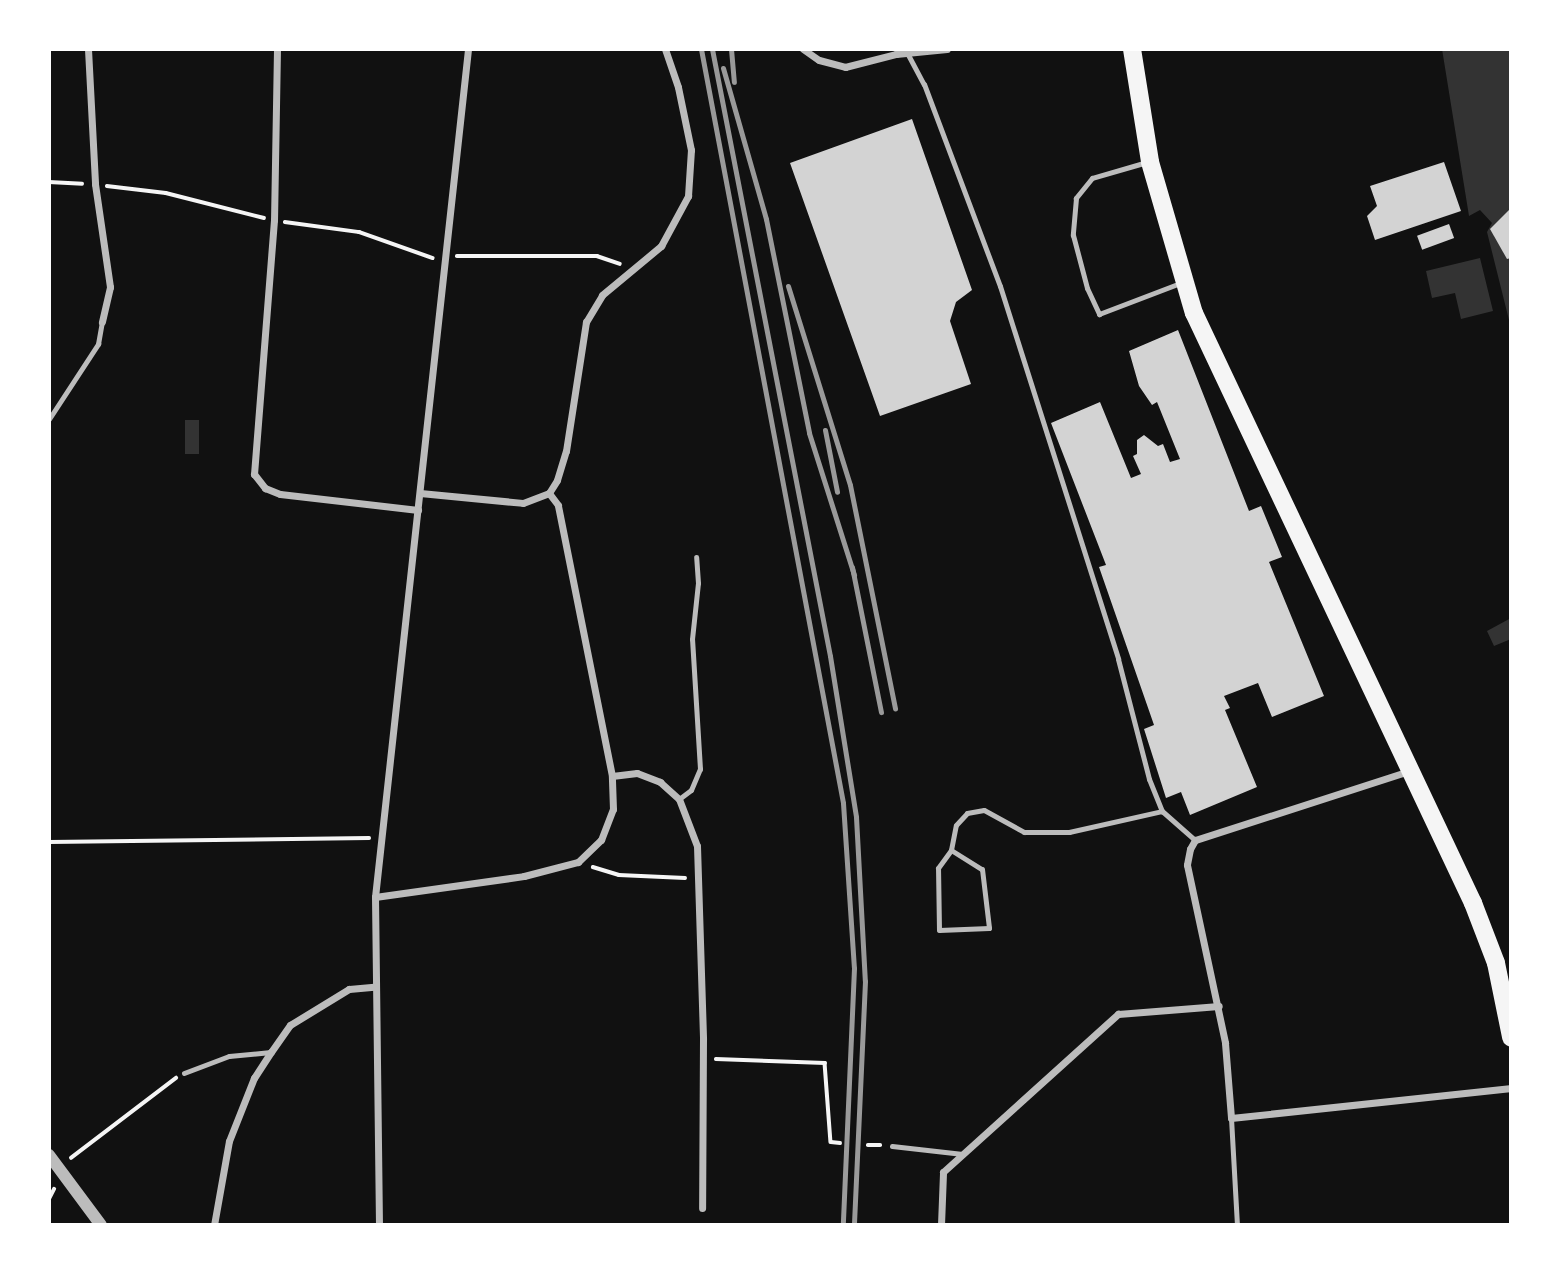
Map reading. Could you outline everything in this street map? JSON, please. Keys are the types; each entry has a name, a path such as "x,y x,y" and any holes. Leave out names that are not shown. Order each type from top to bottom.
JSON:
{"main road":[{"path":"1132,49 1150,162 1183,282 1229,391 1473,903 1496,963 1511,1037"}],"street":[{"path":"88,49 95,184 110,287 102,322"},
{"path":"277,49 274,220 254,474 264,488 280,494 418,510"},
{"path":"379,1225 375,897 468,49"},
{"path":"420,493 523,503 549,493 566,451 586,322 602,295 670,235 690,186 691,150 678,87 665,49"},
{"path":"803,49 820,60 845,67 906,51 947,49"},
{"path":"375,897 524,876 578,862 601,840 613,808 612,776 558,505 549,493"},
{"path":"1409,771 1195,840 1187,865 1219,1006 1231,1118 1511,1088"},
{"path":"612,776 637,773 660,782 679,799 697,846 703,1059 702,1208"},
{"path":"214,1225 229,1141 254,1078 271,1052 290,1025 349,989 374,987"},
{"path":"941,1225 943,1172 1118,1014 1219,1006"},
{"path":"49,1155 101,1225"}],"lane":[{"path":"906,51 924,84 1000,285 1162,811 1195,840"},
{"path":"1150,162 1102,173 1082,187 1072,218 1087,288 1099,314 1183,282"},
{"path":"49,419 98,344 102,322"},
{"path":"679,799 691,790 700,769 692,652 696,557"},
{"path":"951,850 982,869 989,928 939,930 938,867 951,850 956,825 975,809 992,813 1024,832 1069,832 1162,811"},
{"path":"184,1073 229,1056 271,1052"},
{"path":"1231,1118 1237,1225"},
{"path":"892,1146 963,1154"}],"path":[{"path":"49,182 80,184"},
{"path":"113,186 166,193 258,217"},
{"path":"281,221 359,232 436,259"},
{"path":"460,256 597,256 634,269"},
{"path":"49,842 380,838"},
{"path":"578,862 619,875 698,878"},
{"path":"703,1059 825,1063 831,1142 840,1143"},
{"path":"67,1161 184,1073"}],"shaded area":[{"path":"1442,49 1511,49 1511,328 1487,232 1492,223 1480,210 1469,216"},
{"path":"1480,258 1493,311 1461,319 1455,293 1432,298 1426,271"},
{"path":"185,420 199,420 199,454 185,454"},
{"path":"1511,618 1511,639 1494,646 1487,631"}],"building":[{"path":"912,119 972,290 956,302 950,321 971,384 880,416 790,163"},
{"path":"1444,162 1461,211 1375,240 1367,216 1377,206 1370,186"},
{"path":"1511,208 1511,258 1507,259 1490,229"},
{"path":"1449,224 1454,238 1422,250 1417,236"},
{"path":"1178,330 1249,511 1261,506 1282,557 1269,562 1324,696 1272,717 1258,683 1224,696 1230,708 1225,710 1257,787 1190,815 1181,792 1166,798 1144,729 1154,725 1099,567 1106,565 1051,423 1100,402 1131,478 1141,474 1133,456 1137,454 1137,440 1144,435 1158,446 1163,444 1170,462 1180,459 1157,402 1152,405 1139,386 1129,351"}],"railway":[{"path":"701,49 843,803 854,968 843,1225"},
{"path":"712,49 830,656 856,817 865,981 854,1225"},
{"path":"731,49 734,82"},
{"path":"723,68 766,219 809,433 854,575"},
{"path":"788,286 850,485 895,709"},
{"path":"825,430 837,492"},
{"path":"852,567 881,712"}]}
